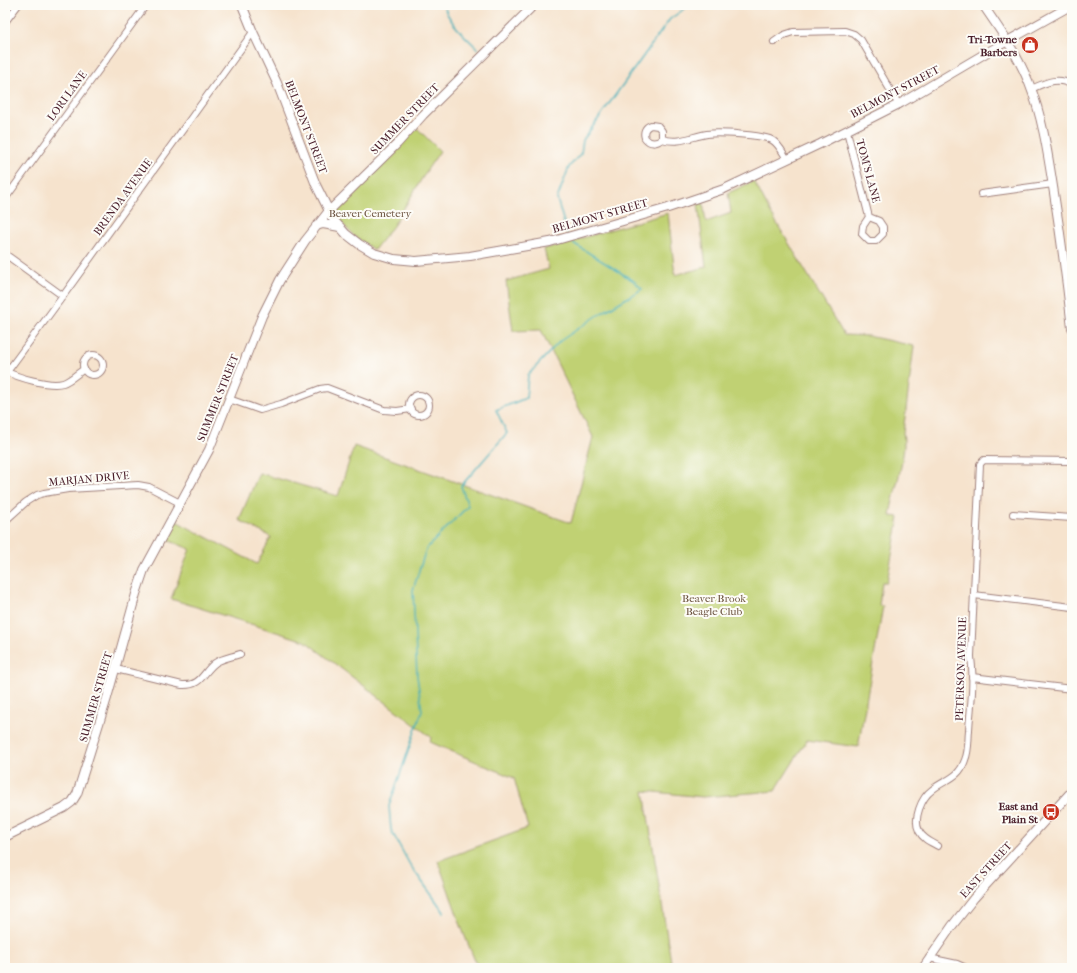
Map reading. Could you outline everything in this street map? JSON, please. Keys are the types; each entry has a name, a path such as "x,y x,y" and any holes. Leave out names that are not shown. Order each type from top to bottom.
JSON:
{"main road":[{"name":"BELMONT STREET","path":"242,5 277,83 328,212 340,228 352,239 379,256 394,259 433,260 482,255 550,242 668,208 732,186 847,131 899,104 986,52 1072,5"},
{"name":"SUMMER STREET","path":"5,837 59,810 72,802 75,798 82,783 116,670 141,577 154,550 209,450 275,289 305,241 328,212 534,5"},
{"path":"985,8 1022,67 1031,89 1044,134 1062,244 1072,323"},
{"path":"322,196 334,200 341,200"},
{"path":"316,226 323,224 340,228"},
{"name":"EAST STREET","path":"923,968 952,926 974,898 1072,791"}],"street":[{"path":"5,22 18,5"},
{"name":"LORI LANE","path":"5,199 146,5"},
{"path":"774,42 788,33 845,31 854,34 861,40 899,104"},
{"name":"BRENDA AVENUE","path":"6,371 64,296 253,32"},
{"path":"1031,89 1054,80 1063,81 1072,85"},
{"name":"TOM'S LANE","path":"847,131 869,217"},
{"path":"662,139 678,142 718,133 768,138 775,142 787,160"},
{"path":"981,194 1053,184"},
{"path":"5,254 64,296"},
{"path":"6,371 41,383 55,384 64,383 84,369"},
{"path":"229,399 260,410 281,404 320,389 327,388 384,410 396,411 411,409"},
{"name":"PETERSON AVENUE","path":"938,846 922,836 918,830 918,816 919,809 926,796 937,786 955,776 960,771 966,759 972,677 971,656 980,464 984,460 1072,462"},
{"name":"MARJAN DRIVE","path":"5,521 31,498 44,492 59,490 144,485 180,503"},
{"path":"1013,514 1072,518"},
{"path":"974,595 1072,607"},
{"path":"116,670 178,684 190,685 200,680 217,661 240,654"},
{"path":"972,677 1072,689"},
{"path":"929,958 956,964 966,968"}],"green space":[{"name":"Beaver Cemetery","path":"417,128 440,151 393,226 374,250 354,236 333,214"},
{"name":"Beaver Brook Beagle Club","path":"754,181 770,212 844,335 868,336 914,346 903,433 904,451 890,516 899,517 887,582 882,582 879,606 883,606 858,747 807,740 775,791 703,797 644,791 672,968 478,968 464,934 438,861 528,828 514,778 430,742 431,737 305,641 171,599 190,549 165,539 176,521 257,564 271,537 239,520 259,473 338,496 354,446 571,523 593,437 541,330 513,331 506,281 549,269 544,249 668,213 675,275 706,267 698,204 703,202 706,222 731,213 728,193"}],"waterway":[{"path":"444,5 453,23 478,49"},
{"path":"567,233 557,199 569,167 581,153 583,140 670,19 690,5"},
{"path":"444,912 410,865 391,830 389,806 422,711 417,676 413,590 426,549 468,506 461,486 507,433 496,410 526,398 528,375 560,341 600,314 642,289 634,281 573,243"}],"place":[{"name":"Tri-Towne Barbers","path":"1030,45"},
{"name":"East and Plain St","path":"1051,812"}]}
